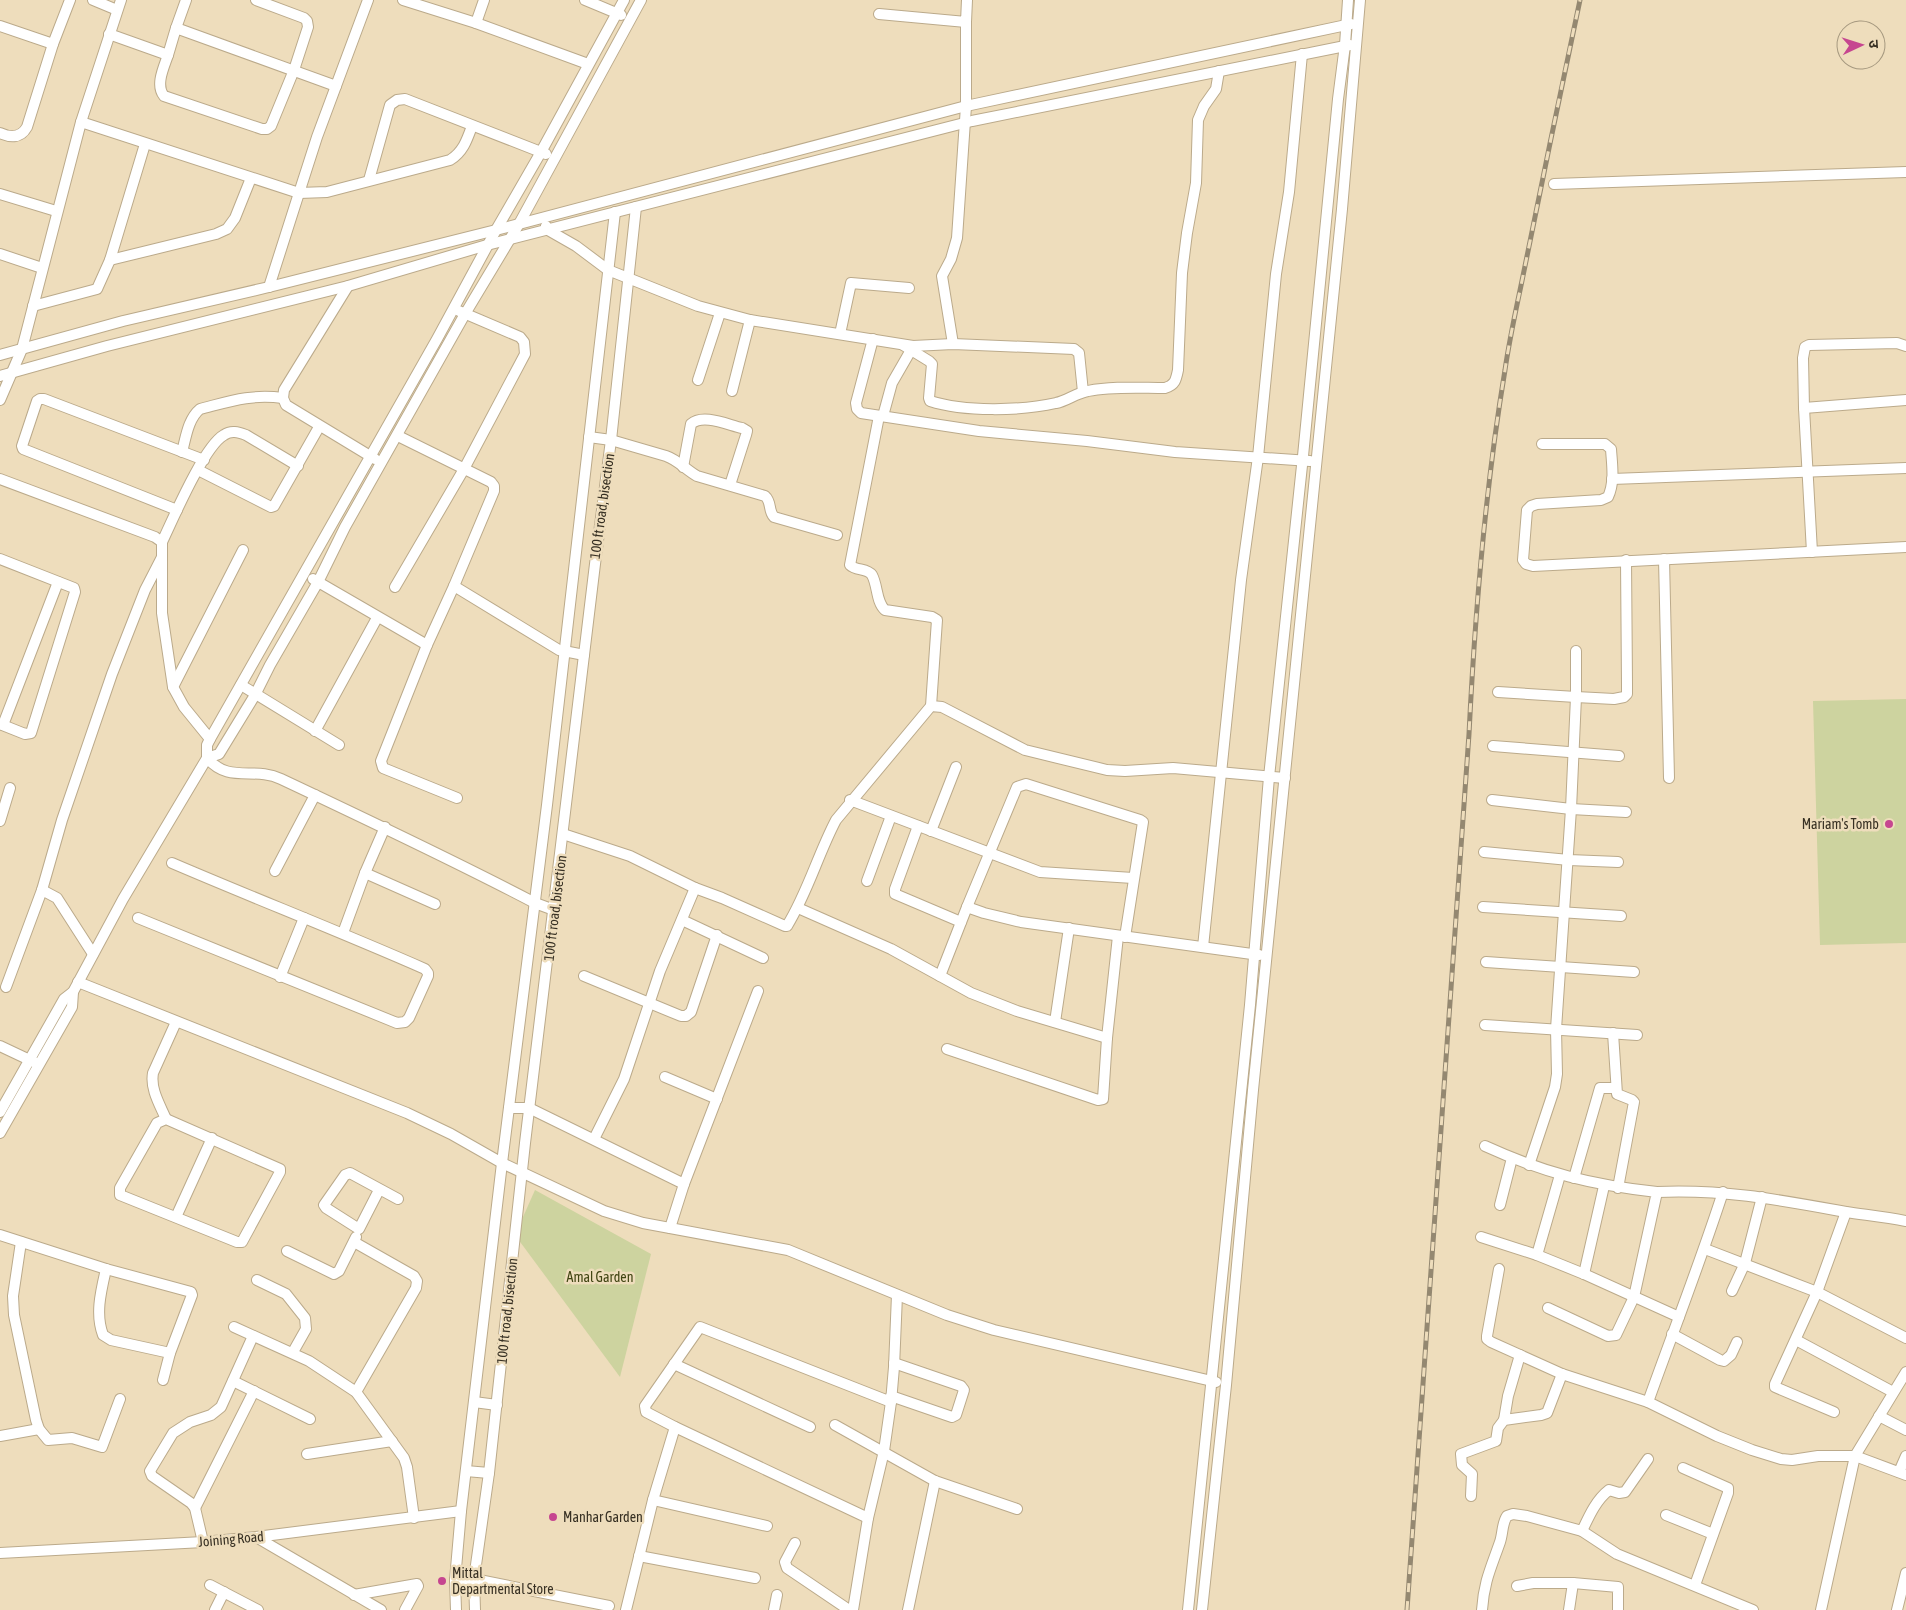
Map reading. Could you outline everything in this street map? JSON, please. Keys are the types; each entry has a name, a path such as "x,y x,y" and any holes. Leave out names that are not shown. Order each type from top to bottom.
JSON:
{"street":[{"path":"0,133 17,137 24,132 53,44 70,0"},
{"path":"0,400 22,349 56,211 81,122 119,5 93,0"},
{"path":"186,0 159,85 160,92 164,96 262,129 271,126 294,70 308,27 307,21 298,15 256,0"},
{"path":"269,287 299,193 368,0"},
{"path":"403,0 428,4 588,64"},
{"path":"476,23 484,0"},
{"path":"585,0 630,20"},
{"path":"0,1112 72,1007 75,987 170,817 207,758 207,745 210,739 305,574 487,245 542,152 624,0"},
{"path":"207,758 219,754 255,695 270,665 318,582 345,527 398,436 465,314 519,224 641,0"},
{"path":"953,344 942,276 951,259 957,238 966,106 967,0"},
{"path":"1188,1610 1254,954 1269,776 1303,460 1348,0"},
{"path":"1202,1610 1226,1385 1360,0"},
{"path":"878,14 966,22"},
{"path":"0,355 123,322 496,230 966,106 1330,30 1346,24 1358,23"},
{"path":"0,26 53,44"},
{"path":"176,28 336,86"},
{"path":"109,34 168,55"},
{"path":"0,376 107,346 348,286 487,245 964,124 1219,70 1356,44"},
{"path":"1203,947 1241,580 1258,458 1276,274 1289,192 1302,54"},
{"path":"907,348 932,364 929,398 932,402 973,408 1021,407 1058,403 1083,392 1099,389 1165,388 1172,386 1176,380 1184,252 1196,183 1197,130 1200,112 1216,89 1219,70"},
{"path":"368,180 390,105 397,100 405,99 555,158"},
{"path":"81,122 299,193 327,192 450,160 458,156 464,147 472,126"},
{"path":"32,306 97,289 110,260 145,144"},
{"path":"1554,184 1906,172"},
{"path":"110,260 216,234 227,229 235,218 251,178"},
{"path":"0,194 56,211"},
{"name":"100 ft road, bisection","path":"475,1610 474,1579 497,1405 522,1172 611,440 630,277 636,207"},
{"name":"100 ft road, bisection","path":"456,1610 455,1580 461,1511 522,1010 615,212"},
{"path":"543,217 548,230 576,246 608,270 720,313 750,320 873,340 907,348 953,344 1074,349 1079,353 1083,392"},
{"path":"0,254 42,268"},
{"path":"840,334 851,283 909,288"},
{"path":"348,286 284,390 283,398 286,405 319,427 382,462"},
{"path":"395,587 464,469 525,354 526,347 520,337 453,308"},
{"path":"698,380 720,313"},
{"path":"732,390 750,320"},
{"path":"873,340 856,406 861,413 979,431 1087,441 1175,452 1316,461"},
{"path":"1812,552 1804,408 1805,347 1809,345 1897,343 1906,346"},
{"path":"563,834 630,856 695,888 787,926 798,908 836,820 850,800 931,706 938,623 936,618 885,610 881,606 871,575 850,565 881,416 892,383 907,348"},
{"path":"182,452 191,421 194,414 200,409 247,397 283,398"},
{"path":"177,510 26,451 22,446 37,401 40,399 204,460"},
{"path":"1804,408 1906,400"},
{"path":"683,467 691,424 694,422 702,419 742,428 747,431 730,485"},
{"path":"198,470 271,507 276,505 319,427"},
{"path":"210,739 184,707 173,687 162,613 162,542 211,447 229,432 246,435 298,466"},
{"path":"398,436 491,482 494,486 494,491 454,586 427,645 381,765 383,768 457,798"},
{"path":"589,437 611,440 674,459 697,476 766,496 770,502 771,514 774,518 837,535"},
{"path":"1542,444 1609,445 1611,449 1612,479 1608,497 1601,500 1537,504 1527,510 1524,560 1526,564 1532,566 1906,546"},
{"path":"1612,479 1906,468"},
{"path":"0,478 155,537 162,542"},
{"path":"173,687 243,550"},
{"path":"6,987 42,890 62,820 112,674 145,590 162,556"},
{"path":"1664,558 1669,778"},
{"path":"0,560 74,588 75,592 31,733 25,734 1,724 58,582"},
{"path":"1498,692 1576,698 1620,699 1627,694 1626,560"},
{"path":"305,574 427,645"},
{"path":"454,586 564,652 584,655"},
{"path":"315,731 378,618"},
{"path":"1529,1165 1557,1074 1556,1029 1569,860 1576,698 1576,651"},
{"path":"240,685 339,745"},
{"path":"931,706 942,707 1025,750 1107,770 1124,771 1173,768 1284,778"},
{"path":"1493,746 1619,756"},
{"path":"207,758 215,768 239,774 267,774 315,795 385,827 534,903 554,910"},
{"path":"931,831 956,767"},
{"path":"940,976 1017,787 1026,784 1140,820 1143,824 1121,936 1107,1038 1104,1096 1101,1100 946,1049"},
{"path":"0,821 10,788"},
{"path":"275,871 315,795"},
{"path":"850,800 1040,872 1133,878"},
{"path":"1492,800 1571,809 1626,812"},
{"path":"867,881 891,816"},
{"path":"918,826 895,888 895,894 961,922"},
{"path":"343,933 385,827"},
{"path":"1484,852 1569,860 1618,862"},
{"path":"138,918 397,1023 405,1022 409,1018 428,976 427,971 343,933 172,863"},
{"path":"365,874 435,904"},
{"path":"594,1138 624,1079 666,954 695,888"},
{"path":"42,890 57,898 93,954"},
{"path":"967,907 1002,918 1267,955"},
{"path":"1483,907 1565,914 1621,916"},
{"path":"798,908 891,949 971,992 1008,1007 1107,1038"},
{"path":"280,977 304,918"},
{"path":"682,920 763,958"},
{"path":"1055,1022 1069,928"},
{"path":"584,976 650,1004 681,1016 686,1016 691,1012 717,935"},
{"path":"1486,962 1634,972"},
{"path":"75,987 176,1022 407,1113 451,1134 502,1163 604,1211 643,1223 788,1250 947,1315 994,1330 1226,1385"},
{"path":"670,1228 684,1184 758,991"},
{"path":"166,1119 157,1123 119,1192 124,1198 237,1242 242,1242 280,1172 279,1167 166,1119 152,1081 153,1073 176,1022"},
{"path":"1486,1025 1637,1034"},
{"path":"1613,1033 1618,1095 1634,1102 1618,1188"},
{"path":"0,1046 34,1062"},
{"path":"0,1133 3,1122 34,1062"},
{"path":"665,1077 717,1099"},
{"path":"1574,1178 1600,1088 1616,1088"},
{"path":"509,1108 530,1108 684,1184"},
{"path":"176,1217 212,1138"},
{"path":"1485,1146 1529,1165 1604,1186 1657,1192 1723,1192 1906,1221"},
{"path":"1500,1205 1512,1158"},
{"path":"359,1229 326,1208 324,1204 345,1175 350,1173 398,1199"},
{"path":"1536,1255 1560,1175"},
{"path":"1584,1274 1604,1186"},
{"path":"287,1251 334,1274 339,1271 379,1190"},
{"path":"1548,1308 1611,1337 1616,1335 1634,1297 1657,1192"},
{"path":"1648,1402 1678,1317 1705,1249 1723,1192"},
{"path":"1732,1291 1744,1263 1762,1197"},
{"path":"1834,1412 1775,1387 1775,1384 1817,1292 1846,1212"},
{"path":"0,1235 106,1269 191,1292 192,1295 170,1353 163,1380"},
{"path":"1225,1235 1240,1236"},
{"path":"1481,1238 1536,1255 1584,1274 1678,1317"},
{"path":"21,1242 13,1296 14,1315 39,1429 48,1440 72,1438 102,1446 120,1399"},
{"path":"354,1242 414,1276 416,1281 416,1288 356,1392"},
{"path":"1705,1249 1817,1292 1906,1338"},
{"path":"106,1269 101,1294 100,1321 103,1335 111,1340 170,1353"},
{"path":"1499,1269 1487,1340 1562,1374 1648,1402 1717,1436 1781,1459 1792,1460 1836,1455 1855,1456 1903,1473 1906,1456"},
{"path":"257,1280 286,1294 305,1318 306,1329 293,1352"},
{"path":"795,1543 785,1562 787,1568 851,1610 868,1518 884,1451 891,1399 898,1295"},
{"path":"234,1327 293,1352 356,1392 392,1441 407,1466 414,1518"},
{"path":"868,1518 675,1428 644,1410 697,1328 704,1327 891,1399 952,1417 956,1415 964,1390 961,1386 894,1363"},
{"path":"1672,1334 1724,1361 1731,1355 1737,1342"},
{"path":"203,1542 195,1508 186,1498 152,1476 150,1468 173,1433 190,1422 218,1411 252,1336"},
{"path":"1796,1340 1893,1392"},
{"path":"1471,1496 1472,1476 1462,1465 1461,1454 1496,1441 1498,1428 1504,1420 1508,1396 1520,1355"},
{"path":"674,1364 810,1427"},
{"path":"1821,1610 1855,1456 1906,1372"},
{"path":"1504,1420 1540,1416 1547,1413 1562,1374"},
{"path":"233,1381 310,1419"},
{"path":"195,1508 254,1391"},
{"path":"474,1402 497,1405"},
{"path":"1879,1416 1906,1430"},
{"path":"835,1425 935,1481 1017,1508"},
{"path":"455,1580 474,1579 609,1608 627,1610 653,1500 675,1428"},
{"path":"0,1436 39,1429"},
{"path":"307,1454 392,1441"},
{"path":"1582,1532 1590,1513 1602,1497 1609,1490 1619,1493 1625,1492 1648,1458"},
{"path":"1683,1468 1728,1488 1728,1493 1695,1585"},
{"path":"466,1471 488,1473"},
{"path":"908,1610 935,1481"},
{"path":"653,1500 767,1526"},
{"name":"Joining Road","path":"0,1553 203,1542 461,1511"},
{"path":"1482,1610 1487,1576 1498,1548 1507,1516 1513,1514 1528,1516 1582,1532 1617,1554 1752,1610"},
{"path":"1666,1515 1713,1534"},
{"path":"256,1537 381,1610"},
{"path":"639,1556 755,1578"},
{"path":"1897,1610 1906,1573"},
{"path":"1516,1586 1533,1583 1573,1583 1618,1587 1618,1610"},
{"path":"1569,1610 1573,1583"},
{"path":"354,1595 416,1584 418,1586 405,1610"},
{"path":"210,1585 258,1610"},
{"path":"215,1610 224,1592"},
{"path":"774,1610 777,1595"}],"green space":[{"path":"1906,699 1906,943 1820,945 1813,701"},
{"name":"Amal Garden","path":"535,1190 651,1254 620,1377 515,1235"}],"railway":[{"path":"1407,1610 1474,643 1486,506 1509,344 1580,0"}],"place":[{"name":"Mariam's Tomb","path":"1889,824"},
{"name":"Manhar Garden","path":"553,1517"},
{"name":"Mittal Departmental Store","path":"442,1581"}]}
